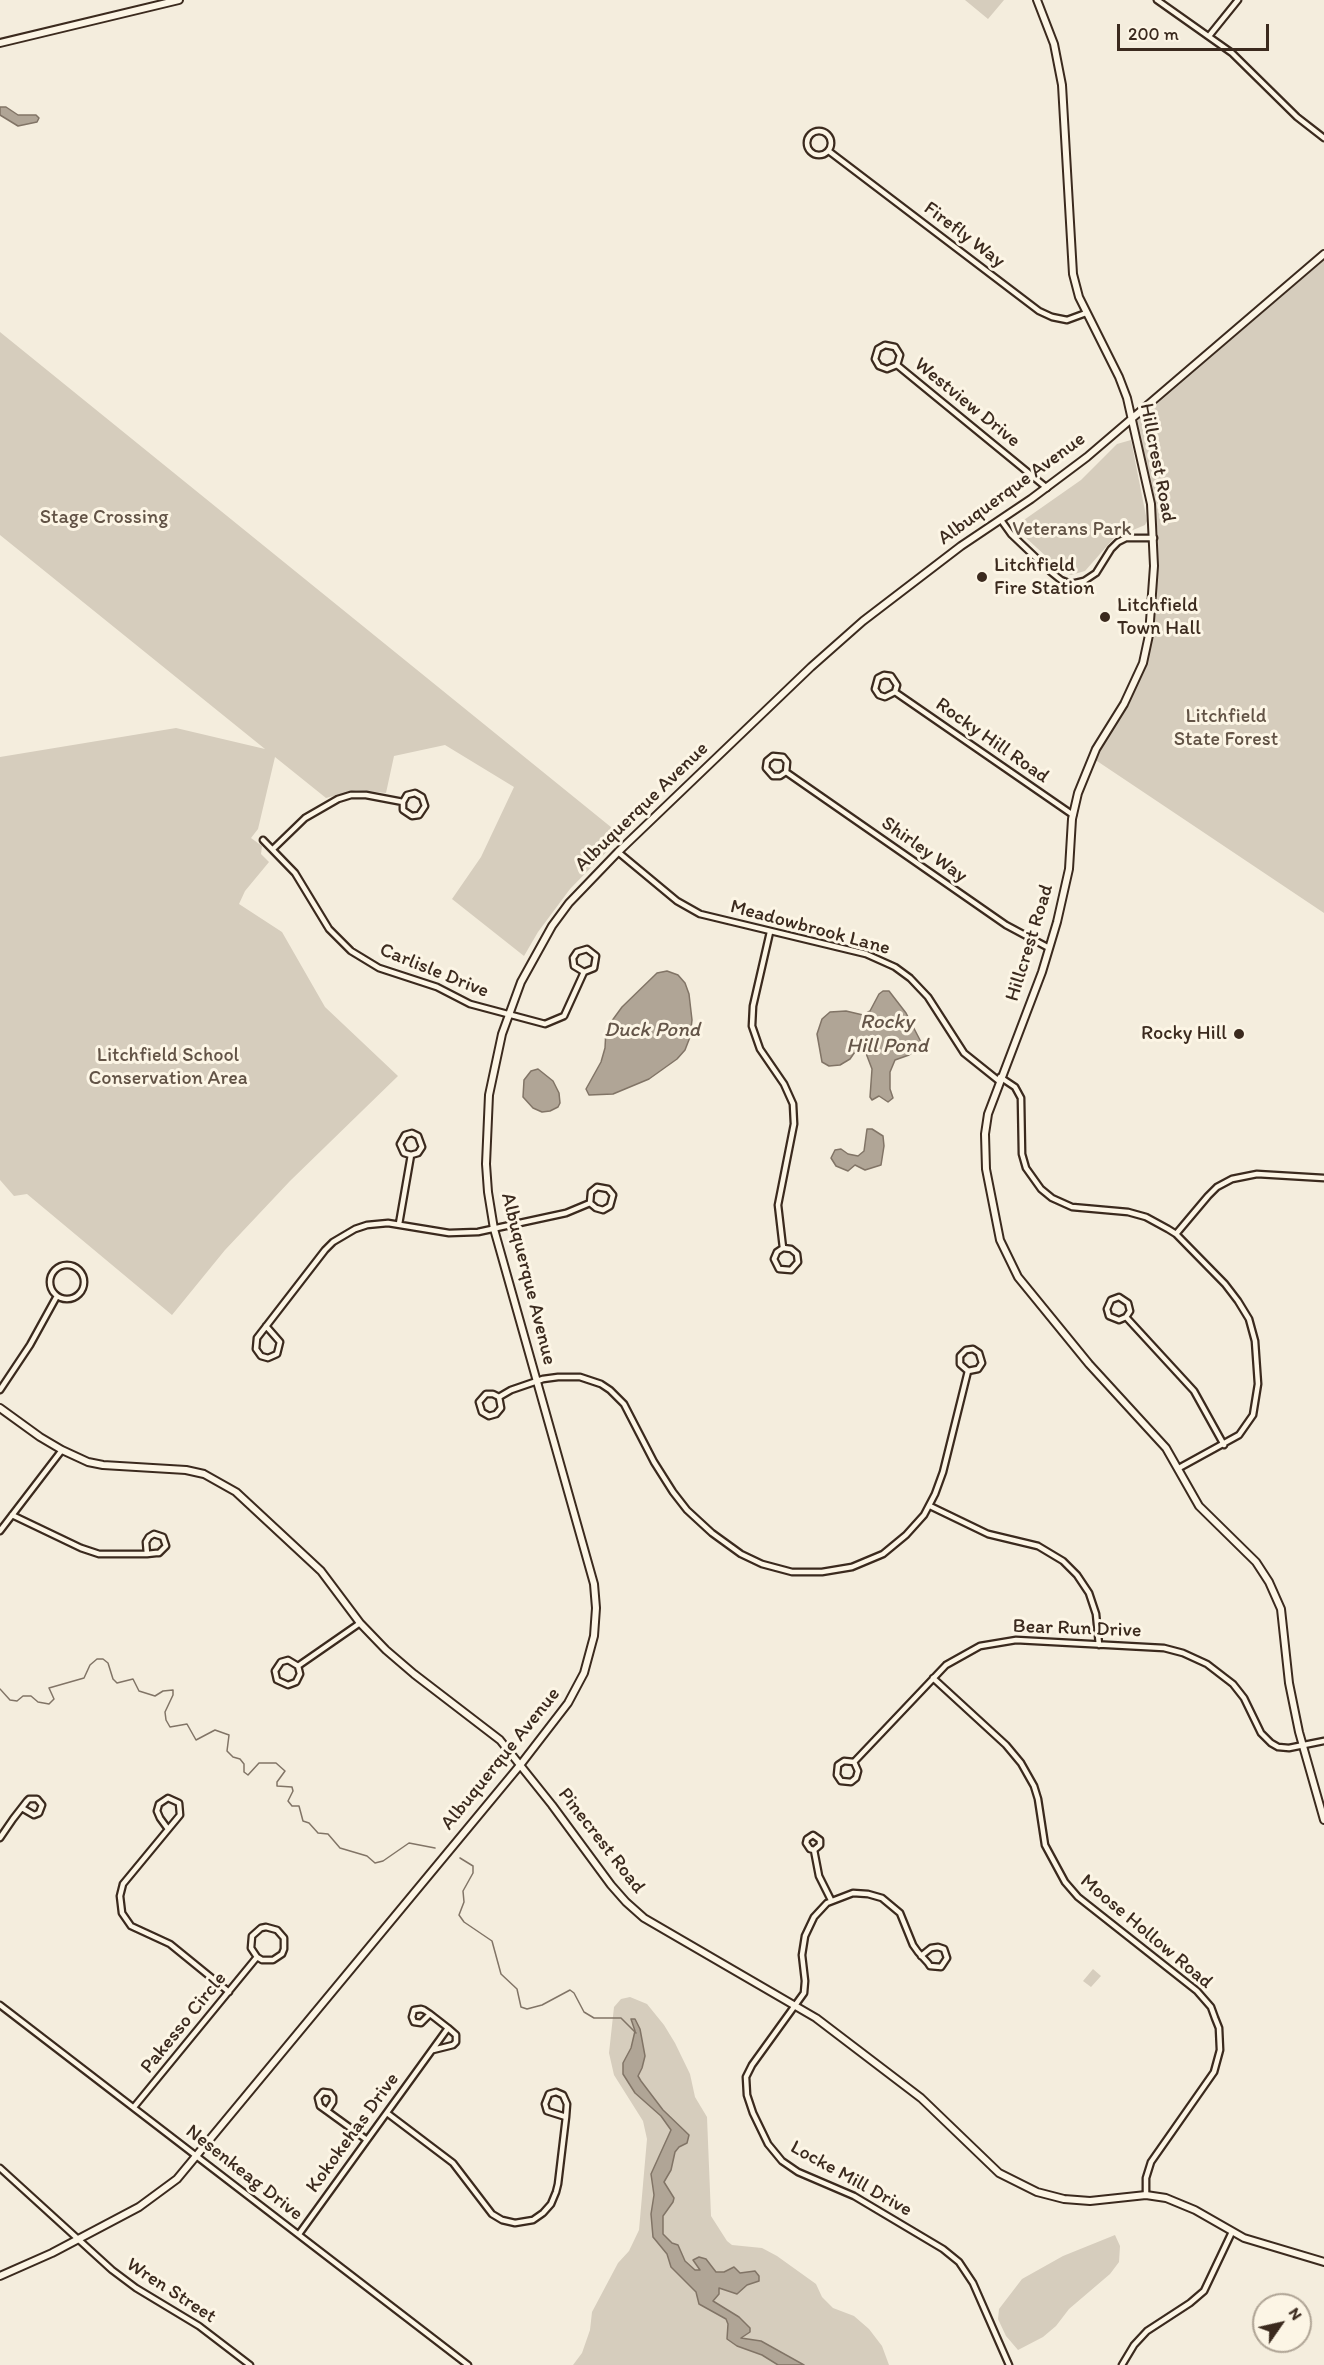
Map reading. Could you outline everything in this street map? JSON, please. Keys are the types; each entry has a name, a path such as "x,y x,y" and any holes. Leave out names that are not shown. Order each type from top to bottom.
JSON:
{"street":[{"path":"0,43 179,0"},
{"name":"Hillcrest Road","path":"1037,0 1051,36 1061,76 1071,262 1075,286 1086,313 1120,378 1151,504 1154,538 1150,617 1143,663 1124,704 1087,768 1073,815 1069,869 1049,948 1036,989 988,1114 984,1152 994,1213 1008,1260 1018,1277 1047,1315 1166,1448 1199,1506 1256,1562 1276,1596 1281,1609 1291,1696 1324,1820"},
{"path":"1157,0 1232,53 1292,112 1322,136 1324,129"},
{"path":"1209,36 1238,0"},
{"name":"Firefly Way","path":"830,152 831,140 826,133 819,131 808,137 807,144 813,154 830,152 1039,311 1067,320 1086,313"},
{"name":"Albuquerque Avenue","path":"0,2276 78,2240 159,2194 177,2179 521,1764 562,1711 579,1684 592,1646 596,1621 595,1594 591,1572 494,1229 488,1191 485,1139 493,1070 508,1015 528,967 552,926 569,903 618,852 811,667 863,621 961,546 1047,488 1132,420 1324,254"},
{"name":"Westview Drive","path":"887,345 896,348 900,358 897,365 887,369 879,366 875,359 878,349 887,345"},
{"name":"Westview Drive","path":"897,365 1047,488"},
{"path":"1001,520 1011,534 1051,573 1071,584 1084,581 1096,573 1118,542 1126,538 1154,538"},
{"name":"Rocky Hill Road","path":"884,675 894,678 897,685 895,692 885,697 879,695 875,688 878,678 884,675"},
{"name":"Rocky Hill Road","path":"895,692 1073,815"},
{"name":"Shirley Way","path":"780,755 786,759 788,766 786,772 776,777 770,774 766,764 770,758 780,755"},
{"name":"Shirley Way","path":"786,772 1006,925 1049,948"},
{"path":"411,794 418,794 424,799 424,809 419,815 412,816 404,810 403,802 411,794"},
{"path":"273,849 305,818 338,799 351,795 366,795 403,802"},
{"name":"Carlisle Drive","path":"262,840 295,873 329,929 360,957 379,968 437,987 464,1002 540,1024 559,1019 567,1010 584,972"},
{"name":"Meadowbrook Lane","path":"618,852 689,909 718,920 866,954 895,967 920,987 964,1053 1015,1087 1021,1098 1022,1154 1026,1168 1041,1189 1064,1204 1081,1209 1118,1210 1137,1214 1176,1234 1234,1295 1254,1334 1258,1384 1255,1409 1243,1431 1224,1445 1179,1468"},
{"path":"770,932 752,1020 756,1041 784,1084 793,1104 794,1124 778,1205 783,1248"},
{"path":"588,949 594,953 596,960 594,968 584,972 574,966 573,958 577,952 588,949"},
{"path":"412,1133 418,1136 422,1147 418,1153 411,1155 402,1150 400,1144 402,1137 412,1133"},
{"path":"399,1224 411,1155"},
{"path":"1176,1234 1217,1187 1232,1179 1257,1174 1324,1178"},
{"path":"605,1187 611,1191 612,1203 607,1208 599,1210 590,1203 590,1195 594,1189 605,1187"},
{"path":"266,1326 276,1334 280,1342 279,1351 268,1358 258,1353 255,1345 257,1338 266,1326 333,1242 367,1225 399,1224 449,1233 494,1229 566,1213 590,1203"},
{"path":"783,1248 791,1249 798,1258 794,1268 787,1271 777,1267 774,1259 777,1252 783,1248"},
{"path":"63,1266 77,1269 84,1279 82,1291 76,1297 69,1299 57,1296 51,1288 52,1274 63,1266"},
{"path":"0,1390 30,1345 57,1296"},
{"path":"1119,1297 1126,1300 1130,1307 1126,1317 1119,1320 1109,1316 1107,1309 1111,1300 1119,1297"},
{"path":"1126,1317 1194,1391 1224,1445"},
{"path":"973,1349 981,1356 982,1363 978,1369 968,1371 962,1367 960,1356 966,1350 973,1349"},
{"path":"499,1398 512,1390 537,1381 558,1377 580,1377 610,1390 624,1404 660,1473 687,1510 721,1541 751,1559 772,1567 792,1572 813,1573 862,1564 883,1554 913,1528 930,1506 943,1472 968,1371"},
{"path":"490,1393 499,1398 501,1408 496,1414 489,1416 482,1412 479,1406 483,1396 490,1393"},
{"name":"Pinecrest Road","path":"0,1408 40,1437 88,1462 186,1470 204,1474 236,1492 321,1571 360,1623 387,1650 414,1674 489,1730 521,1764 611,1885 636,1911 797,2006 833,2031 921,2098 987,2163 1012,2181 1051,2197 1077,2201 1146,2195 1180,2202 1232,2232 1324,2262"},
{"path":"0,1531 62,1450"},
{"path":"930,1506 988,1534 1029,1543 1054,1554 1077,1575 1089,1593 1096,1614 1100,1645"},
{"path":"12,1515 90,1552 108,1554 147,1554 159,1553 164,1549 166,1543 164,1537 154,1534 149,1537 146,1542 147,1554"},
{"path":"298,1666 360,1623"},
{"name":"Bear Run Drive","path":"854,1762 933,1678 962,1654 980,1646 1016,1640 1164,1648 1197,1659 1233,1684 1261,1732 1271,1743 1283,1748 1303,1747"},
{"path":"288,1660 298,1666 300,1674 292,1684 284,1685 277,1680 275,1671 281,1662 288,1660"},
{"name":"Moose Hollow Road","path":"933,1678 1006,1745 1021,1763 1034,1785 1046,1845 1065,1882 1078,1897 1197,1991 1211,2007 1220,2039 1220,2050 1214,2072 1151,2162 1146,2178 1146,2195"},
{"path":"1303,1747 1324,1741"},
{"name":"Bear Run Drive","path":"843,1761 854,1762 858,1768 856,1778 851,1782 841,1781 837,1775 838,1765 843,1761"},
{"path":"0,1838 22,1808 32,1798 40,1800 42,1805 39,1813 34,1815 22,1808"},
{"path":"168,1829 157,1811 159,1804 168,1798 179,1803 181,1811 168,1829 123,1884 120,1896 122,1913 131,1926 170,1944 229,1992"},
{"path":"814,1850 820,1881 831,1900"},
{"path":"797,2006 806,1987 801,1955 807,1932 814,1917 831,1900 848,1894 862,1893 887,1901 904,1919 921,1956 934,1967 941,1967 947,1958 944,1949 938,1947 931,1948 921,1956"},
{"path":"261,1928 277,1930 284,1938 282,1954 273,1960 262,1960 257,1957 251,1948 252,1936 261,1928"},
{"name":"Pakesso Circle","path":"134,2107 257,1957"},
{"name":"Nesenkeag Drive","path":"0,2005 468,2365"},
{"name":"Locke Mill Drive","path":"797,2006 752,2065 746,2077 749,2102 768,2144 777,2157 798,2172 848,2193 954,2258 973,2283 1009,2365"},
{"path":"430,2014 448,2028"},
{"name":"Kokokehas Drive","path":"298,2234 448,2028 456,2035 456,2042 453,2045 432,2050"},
{"path":"387,2113 453,2163 492,2214 514,2223 527,2222 538,2217 548,2208 558,2184 566,2117 567,2104 565,2097 556,2092 549,2094 545,2104 548,2111 566,2117"},
{"path":"327,2111 367,2140"},
{"name":"Wren Street","path":"0,2168 78,2240 128,2282 199,2326 250,2365"},
{"path":"1122,2365 1134,2344 1147,2331 1204,2291 1232,2232"}],"green space":[{"path":"965,0 1004,0 988,19"},
{"name":"Litchfield State Forest","path":"1324,260 1324,913 1094,759 1141,676 1145,663 1153,600 1158,538 1155,503 1136,422"},
{"name":"Litchfield School Conservation Area","path":"0,332 622,836 570,889 538,932 524,956 452,899 481,857 514,787 445,745 394,756 386,793 356,790 326,798 275,757 258,829 251,838 262,846 261,854 269,862 245,891 239,904 282,932 325,1007 398,1076 290,1181 225,1250 172,1315 27,1194 14,1196 0,1180 0,757 176,728 265,749 0,535"},
{"name":"Veterans Park","path":"1131,440 1147,521 1145,525 1114,538 1085,571 1071,575 1063,572 1024,536 1019,529 1021,522 1081,480 1117,444"},
{"path":"1093,1969 1101,1976 1091,1987 1083,1981"},
{"path":"630,1997 647,2004 664,2025 690,2074 695,2097 707,2117 711,2216 727,2241 732,2245 762,2248 816,2284 822,2297 833,2308 854,2316 869,2329 882,2346 889,2365 573,2365 582,2353 590,2330 592,2312 618,2263 629,2251 639,2230 647,2139 643,2121 614,2075 609,2053 614,2007 621,1999"},
{"path":"1115,2235 1120,2246 1119,2262 1110,2274 1069,2309 1056,2326 1043,2337 1018,2350 1006,2336 998,2319 999,2309 1022,2279 1063,2256"}],"water":[{"path":"0,107 6,107 18,115 36,115 39,118 37,122 18,126 0,115"},
{"name":"Duck Pond","path":"667,971 678,975 685,983 689,994 692,1020 690,1037 685,1050 677,1059 649,1079 613,1094 589,1095 586,1089 601,1062 605,1048 606,1029 622,1007 657,973"},
{"name":"Rocky Hill Pond","path":"883,991 889,991 906,1013 921,1042 919,1048 909,1055 895,1060 890,1072 890,1089 893,1098 888,1102 879,1096 872,1100 870,1097 872,1069 864,1048 859,1046 850,1059 840,1065 829,1066 822,1062 817,1034 822,1019 830,1012 846,1011 863,1015 870,1011"},
{"path":"538,1069 553,1081 559,1093 558,1107 550,1111 542,1112 533,1108 523,1097 524,1080 531,1071"},
{"path":"867,1129 872,1129 883,1136 881,1165 865,1170 855,1165 848,1171 836,1166 831,1158 835,1150 841,1149 848,1154 858,1156 864,1151"},
{"path":"631,2019 635,2019 640,2029 645,2056 638,2076 663,2110 689,2135 687,2143 675,2152 671,2170 664,2182 674,2198 663,2216 663,2234 672,2243 678,2245 685,2261 695,2270 700,2270 693,2260 699,2257 706,2259 716,2272 724,2272 734,2267 740,2273 755,2271 759,2276 759,2281 747,2285 737,2294 719,2288 719,2294 713,2301 739,2317 750,2328 750,2332 741,2338 761,2341 804,2365 778,2365 727,2339 726,2319 699,2304 696,2292 671,2267 667,2254 653,2237 651,2214 654,2195 651,2174 671,2130 661,2116 635,2093 623,2074 623,2063 631,2048 635,2031"}],"waterway":[{"path":"0,1689 10,1700 17,1701 23,1696 31,1696 38,1702 49,1704 54,1699 49,1688 84,1678 90,1665 97,1659 103,1659 108,1663 113,1679 117,1683 133,1679 139,1691 155,1696 163,1691 173,1690 165,1712 170,1727 187,1724 196,1740 215,1730 229,1735 227,1751 233,1757 240,1759 244,1764 244,1772 248,1775 259,1763 276,1763 285,1771 277,1782 277,1786 292,1787 293,1791 288,1801 292,1806 299,1806 303,1821 309,1823 318,1833 328,1834 340,1848 367,1856 375,1863 383,1861 409,1843 435,1848"},
{"path":"460,1858 473,1866 473,1873 463,1891 464,1902 459,1915 464,1922 492,1941 501,1974 517,1989 521,2007 527,2009 542,2005 570,1990 584,2012 594,2018 621,2018 636,2033"}],"place":[{"name":"Litchfield Fire Station","path":"982,577"},
{"name":"Litchfield Town Hall","path":"1105,617"},
{"name":"Rocky Hill","path":"1239,1034"}],"park label":[{"name":"Stage Crossing","path":"104,518"}]}
